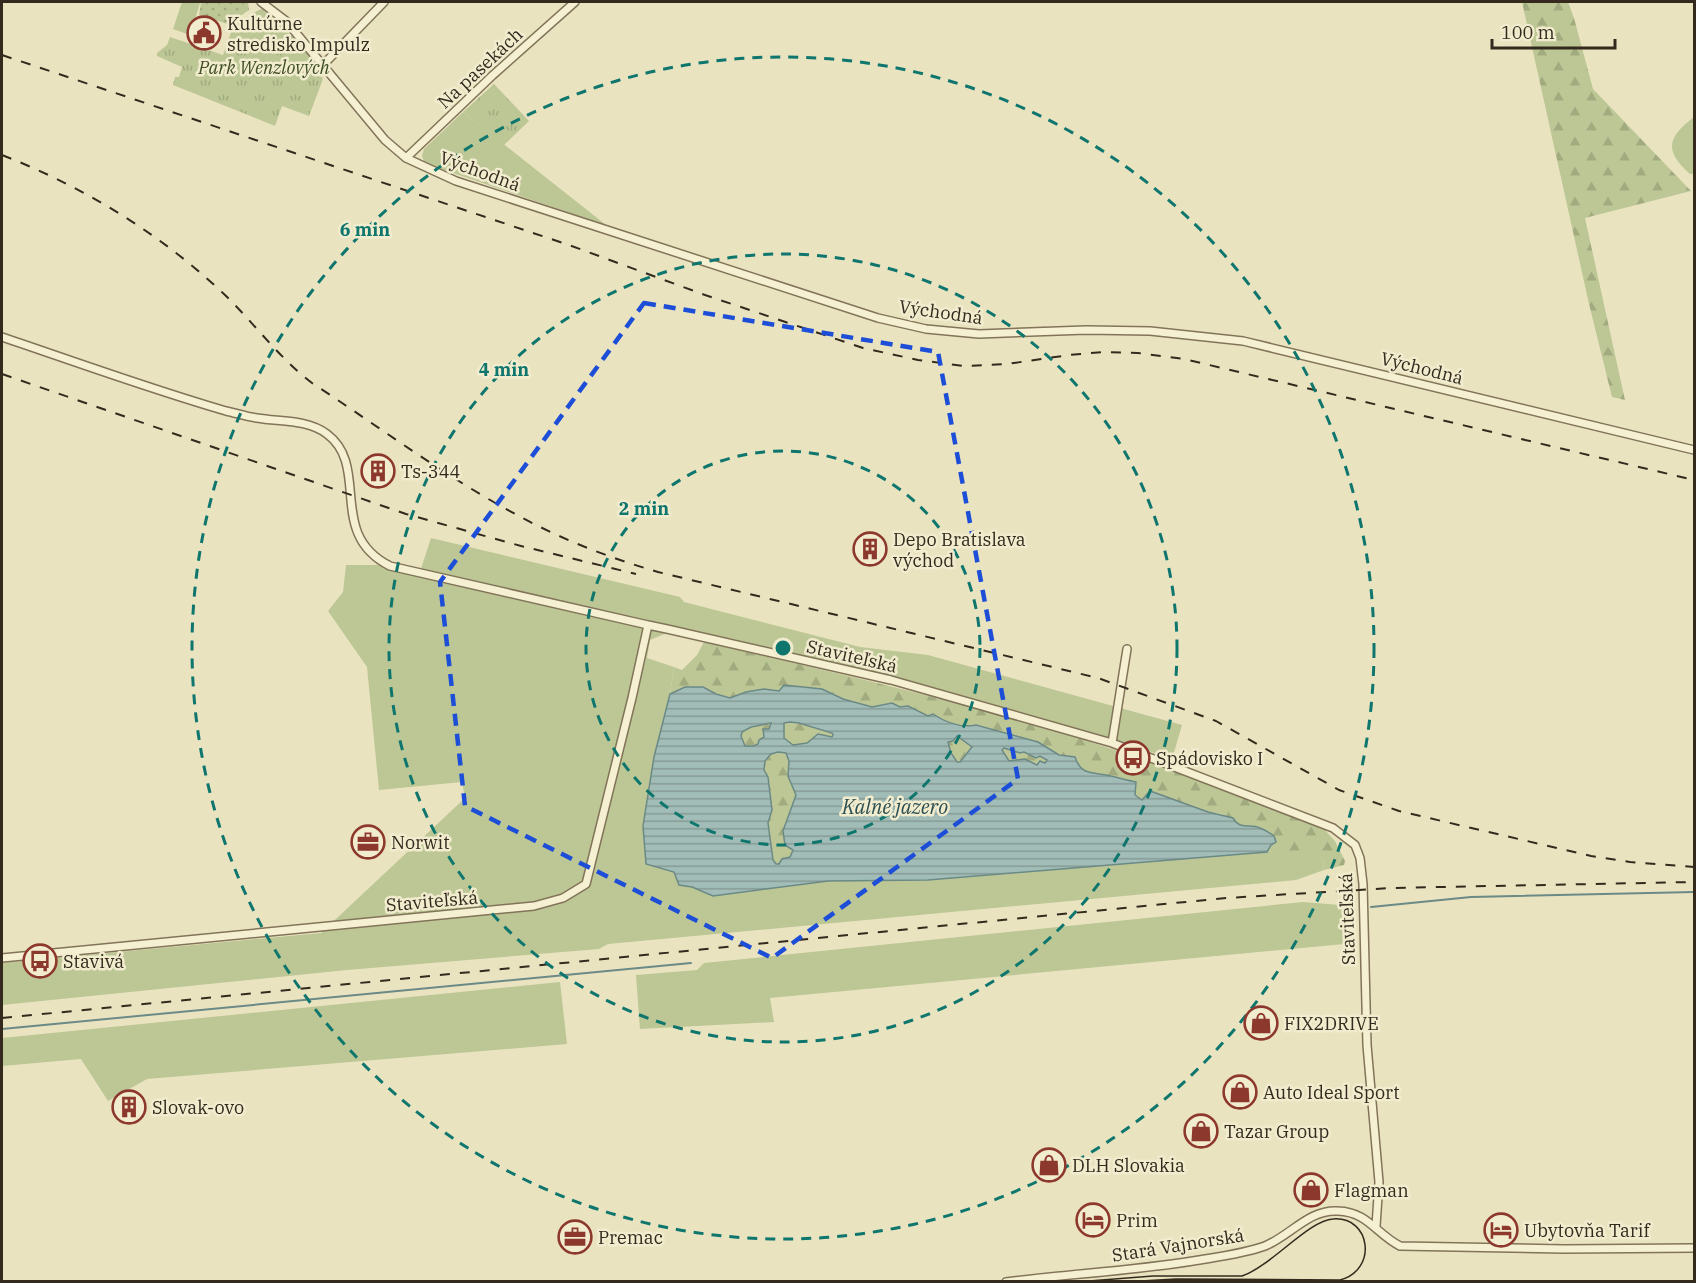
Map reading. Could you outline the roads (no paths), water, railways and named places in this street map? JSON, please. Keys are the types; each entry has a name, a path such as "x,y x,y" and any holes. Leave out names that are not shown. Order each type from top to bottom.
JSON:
{"street":[{"path":"323,65 384,2"},
{"name":"Na pasekách","path":"406,158 493,75 575,2"},
{"name":"Východná","path":"265,3 286,21 372,126 406,158 456,181 878,318 953,333 1122,330 1182,333 1232,339 1695,450"},
{"path":"2,337 109,375 227,411 256,418 298,422 327,434 338,445 343,455 348,474 351,512 360,537 377,559 390,566 648,626"},
{"name":"Staviteľská","path":"2,958 534,906 563,898 586,884 648,626 891,680 1113,743 1333,828 1355,845 1363,889 1367,1045 1379,1182 1376,1226"},
{"path":"1113,743 1127,649"},
{"name":"Stará Vajnorská","path":"1006,1281 1139,1269 1241,1251 1264,1246 1314,1216 1330,1211 1352,1213 1376,1226 1387,1239 1400,1246 1564,1249 1695,1248"}],"water":[{"name":"Kalné jazero","path":"784,685 822,689 843,699 872,707 892,703 900,707 908,706 928,716 933,714 953,724 976,725 1038,742 1059,755 1075,757 1080,767 1087,772 1136,782 1135,795 1142,800 1150,791 1208,812 1233,818 1242,826 1260,828 1274,836 1276,842 1267,852 928,880 828,881 713,896 692,887 679,885 674,872 646,864 643,826 654,757 670,694 685,687 703,687 730,698 764,689 779,691","holes":["771,723 769,729 763,729 764,737 759,740 758,744 745,746 741,736 742,732 751,727","784,723 799,723 833,735 832,737 818,734 807,743 793,745 784,738","957,736 972,747 960,762 957,762 951,753 948,742 953,741","1004,748 1024,752 1036,758 1040,756 1047,760 1045,763 1040,761 1037,765 1025,759 1009,761 1002,750","786,753 789,761 788,776 796,795 783,831 785,845 793,850 790,857 782,859 779,864 773,860 768,823 772,810 768,777 764,770 765,761 771,754"]}],"waterway":[{"path":"1371,907 1471,897 1694,892"},
{"path":"2,1029 691,963"}],"tram line":[{"path":"1076,1282 1153,1276 1242,1276 1265,1263 1313,1227 1323,1221 1333,1219 1346,1220 1355,1226 1362,1234 1365,1245 1365,1256 1360,1266 1352,1274 1340,1280 1176,1279 1123,1282"}],"railway":[{"path":"2,55 569,245 705,295 863,348 918,360 964,366 1007,364 1104,352 1138,353 1184,359 1694,480"},
{"path":"2,155 92,197 148,232 225,295 289,363 312,383 466,486 570,541 658,572 1098,678 1216,721 1339,790 1399,811 1591,856 1630,862 1694,867"},
{"path":"2,374 406,514 521,546 636,574"},
{"path":"2,1018 1226,898 1391,888 1694,882"}],"place":[{"name":"Kultúrne stredisko Impulz","path":"204,33"},
{"name":"Ts-344","path":"378,471"},
{"name":"Depo Bratislava východ","path":"870,549"},
{"name":"Spádovisko I","path":"1133,758"},
{"name":"Norwit","path":"368,842"},
{"name":"Stavivá","path":"40,961"},
{"name":"FIX2DRIVE","path":"1261,1023"},
{"name":"Auto Ideal Sport","path":"1240,1092"},
{"name":"Slovak-ovo","path":"129,1107"},
{"name":"Tazar Group","path":"1201,1131"},
{"name":"DLH Slovakia","path":"1049,1165"},
{"name":"Flagman","path":"1311,1190"},
{"name":"Prim","path":"1093,1220"},
{"name":"Ubytovňa Tarif","path":"1501,1230"},
{"name":"Premac","path":"575,1237"}],"park label":[{"name":"Park Wenzlových","path":"264,67"}]}
